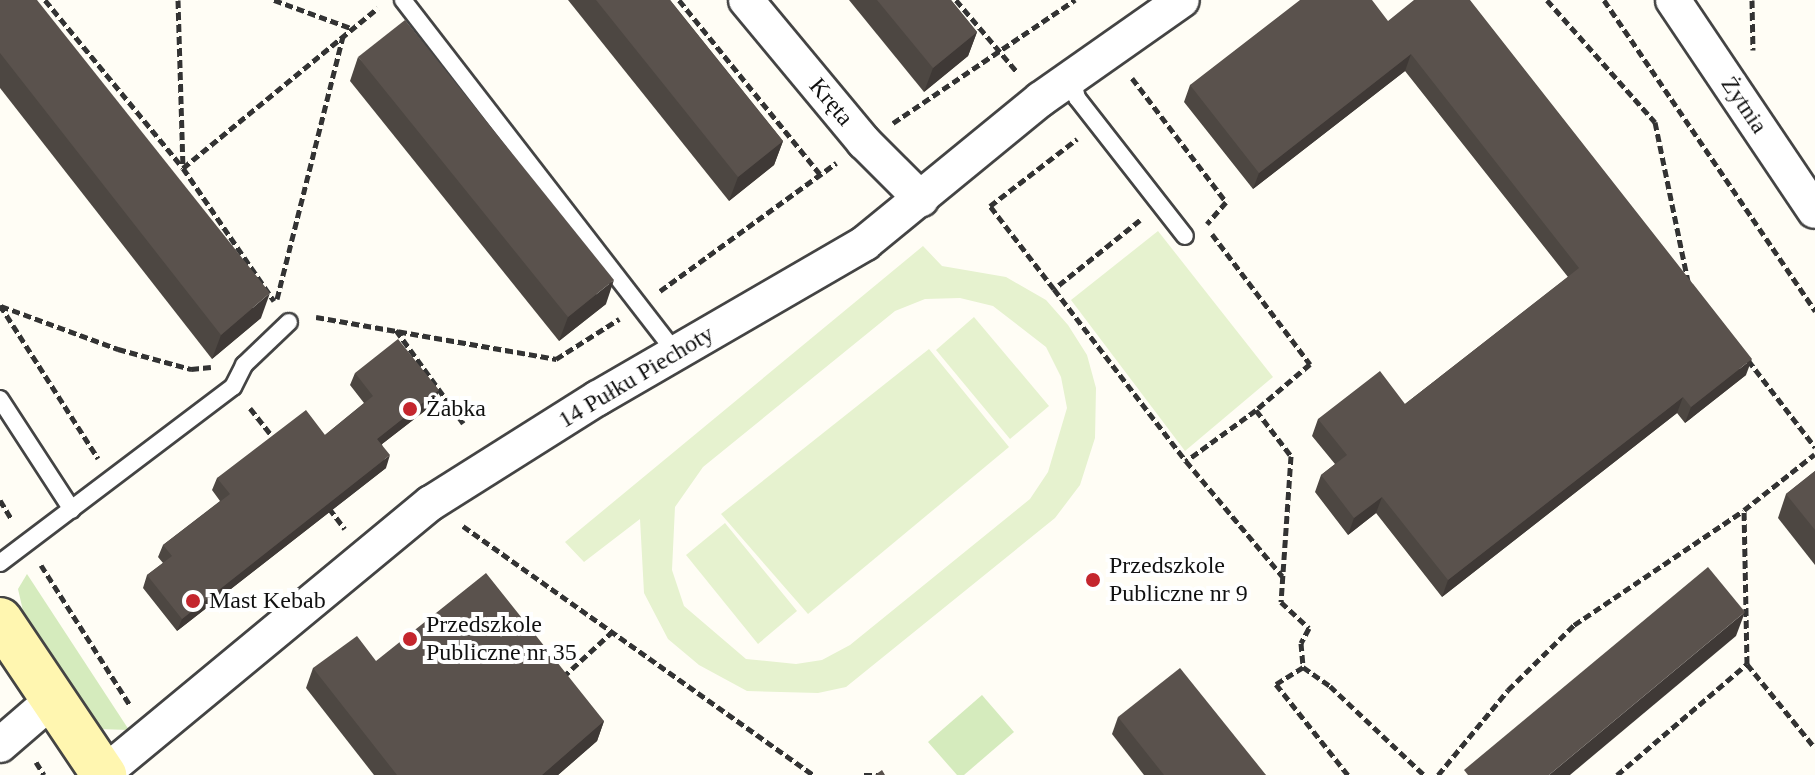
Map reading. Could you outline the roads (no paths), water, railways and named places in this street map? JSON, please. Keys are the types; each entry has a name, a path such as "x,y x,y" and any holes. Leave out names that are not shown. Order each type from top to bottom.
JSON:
{"street":[{"name":"Kręta","path":"746,0 864,142 921,199"},
{"name":"14 Pułku Piechoty","path":"103,774 431,503 676,353 865,243 1072,78 1182,0"},
{"name":"Żytnia","path":"1673,0 1815,211"},
{"path":"0,620 51,701 103,774"},
{"path":"0,745 51,701"}],"lane":[{"path":"403,0 676,353"},
{"path":"1072,78 1077,98 1185,236"},
{"path":"0,563 233,387 244,365 289,322"},
{"path":"0,399 72,510"}],"place":[{"name":"Żabka","path":"410,409"},
{"name":"Przedszkole Publiczne nr 9","path":"1093,580"},
{"name":"Mast Kebab","path":"193,601"},
{"name":"Przedszkole Publiczne nr 35","path":"410,639"}]}
